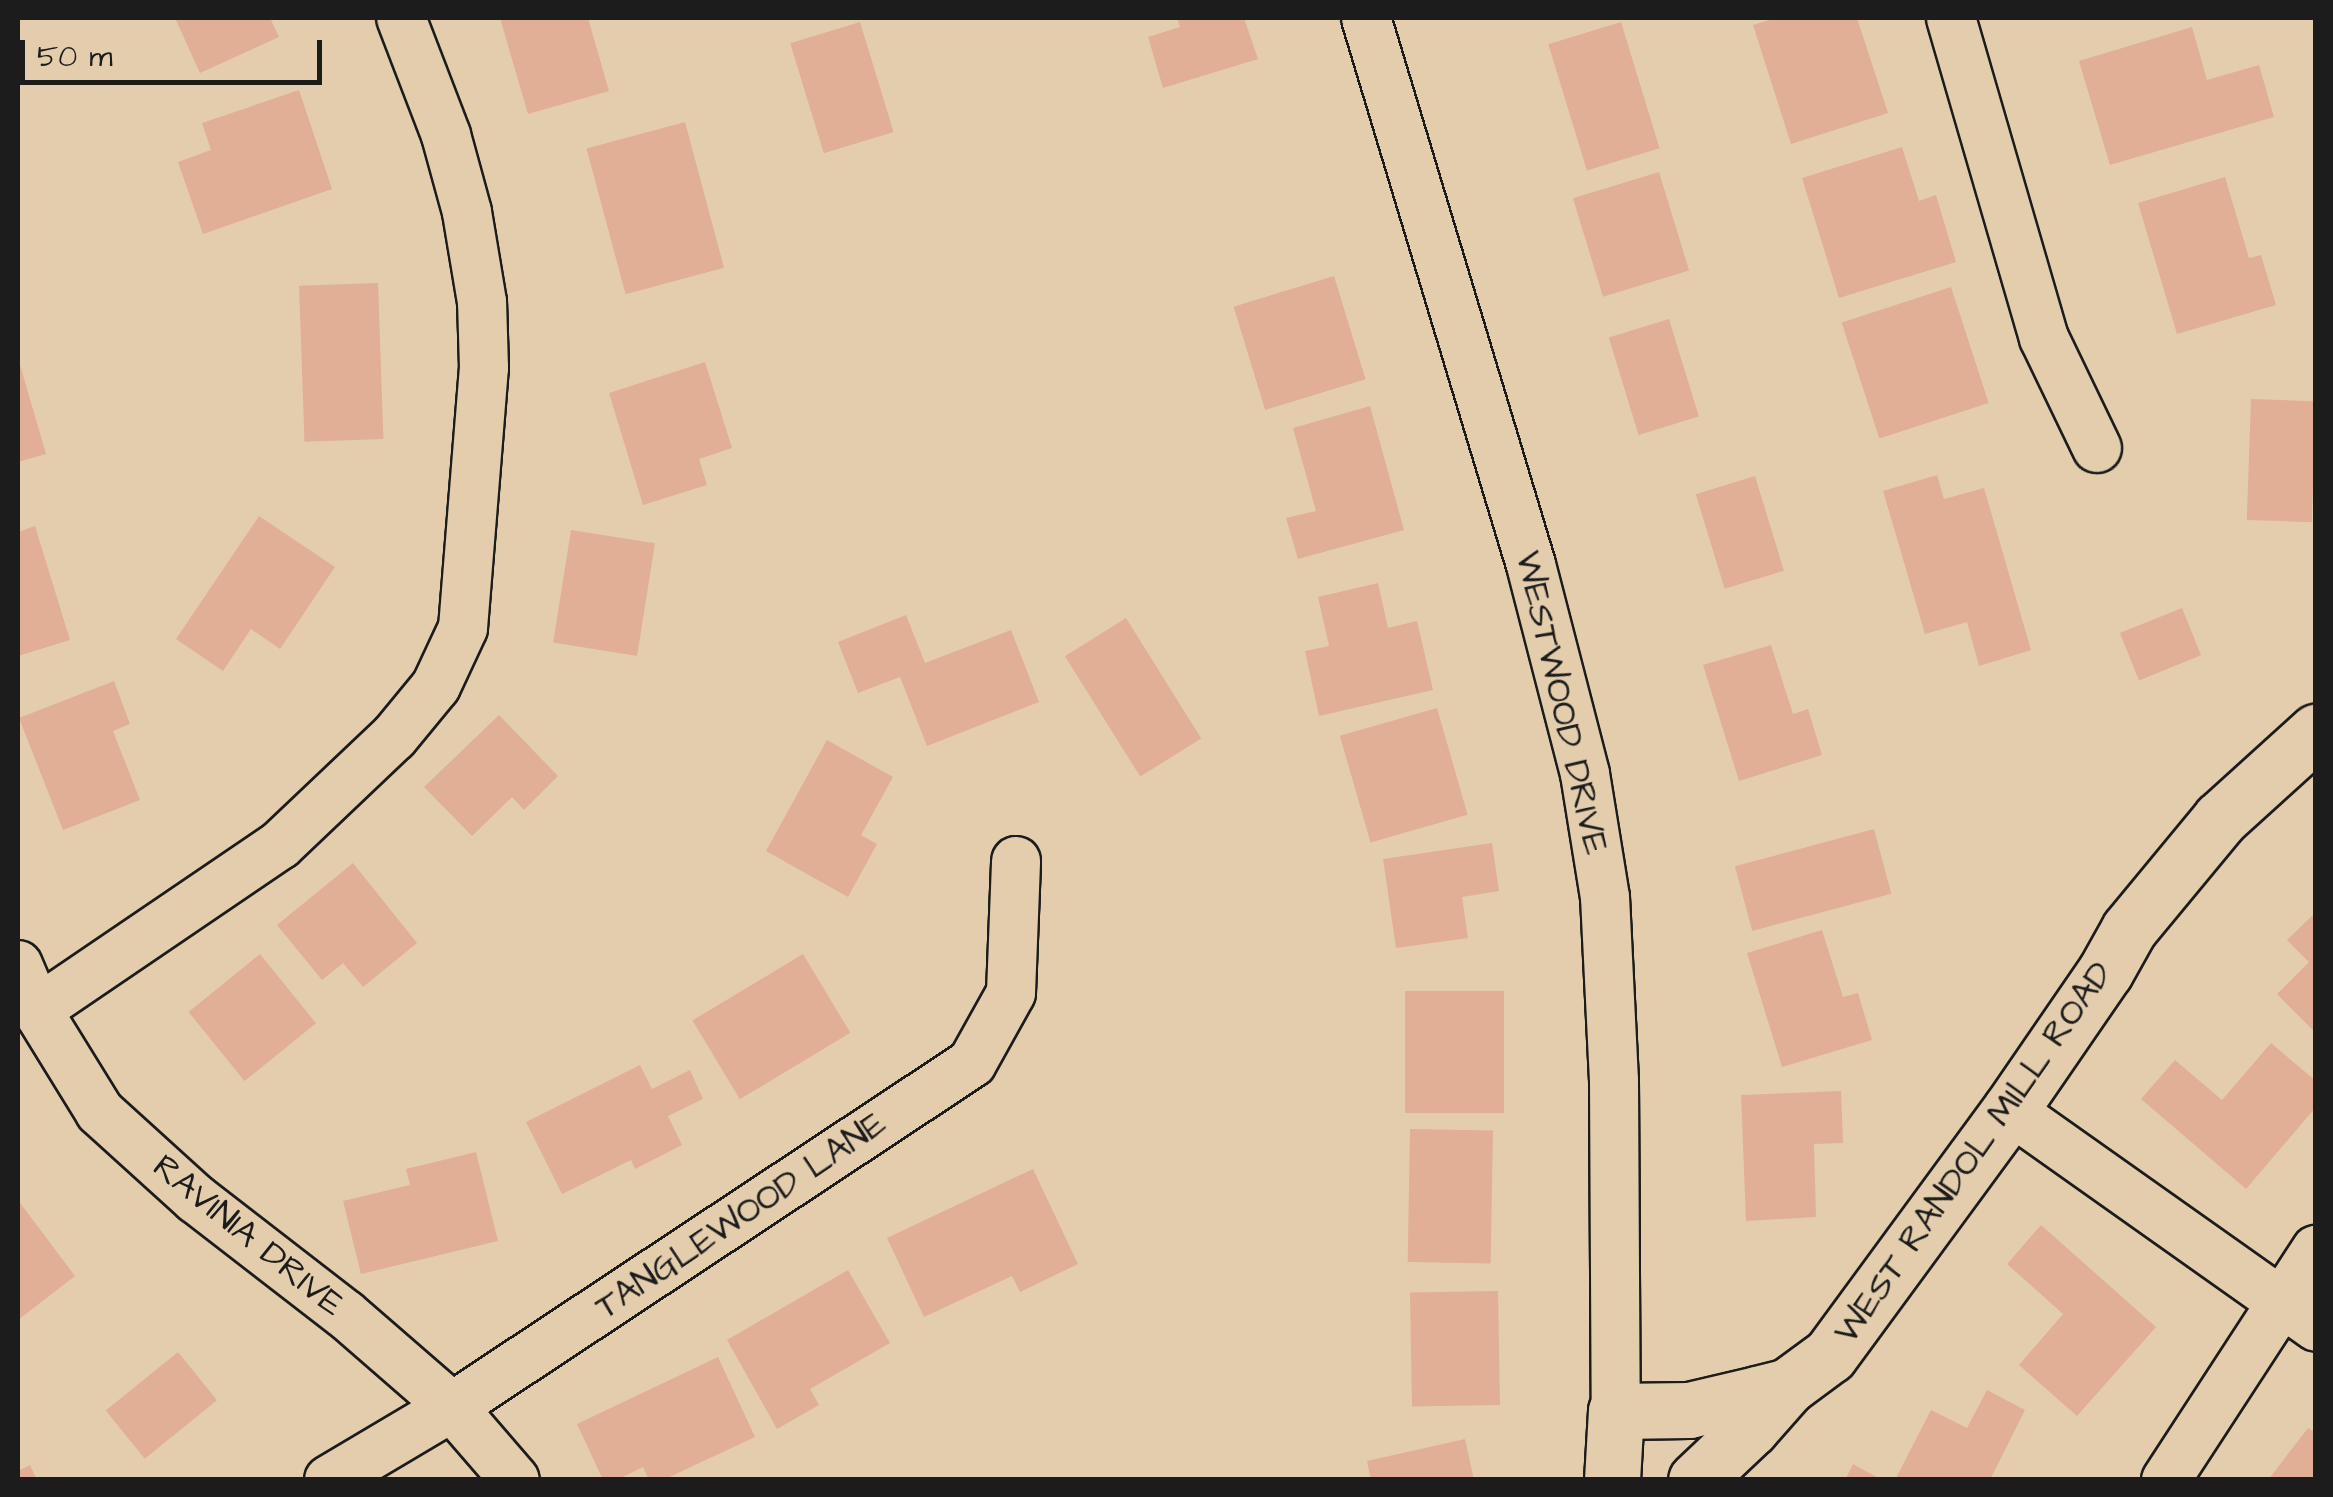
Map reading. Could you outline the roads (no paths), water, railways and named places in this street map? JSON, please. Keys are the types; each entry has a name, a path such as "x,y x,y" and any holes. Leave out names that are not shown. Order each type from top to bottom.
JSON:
{"main road":[{"name":"WEST RANDOL MILL ROAD","path":"1616,1412 1689,1410 1788,1386 1830,1355 2010,1110 2105,972 2129,929 2220,820 2316,732"},
{"path":"1696,1480 1752,1428 1788,1386"},
{"path":"1612,1480 1616,1412"}],"street":[{"path":"37,1010 280,845 394,737 436,686 463,628 484,368 482,302 467,212 446,135 401,18"},
{"name":"WESTWOOD DRIVE","path":"1366,18 1531,565 1584,774 1604,897 1614,1081 1616,1412"},
{"path":"1952,18 2044,338 2097,448"},
{"name":"TANGLEWOOD LANE","path":"329,1480 452,1408 972,1063 1011,993 1016,861"},
{"name":"RAVINIA DRIVE","path":"18,965 37,1010 100,1112 196,1199 345,1314 452,1408 515,1480"},
{"path":"2010,1110 2298,1314"},
{"path":"2166,1480 2298,1314 2316,1250"}]}
